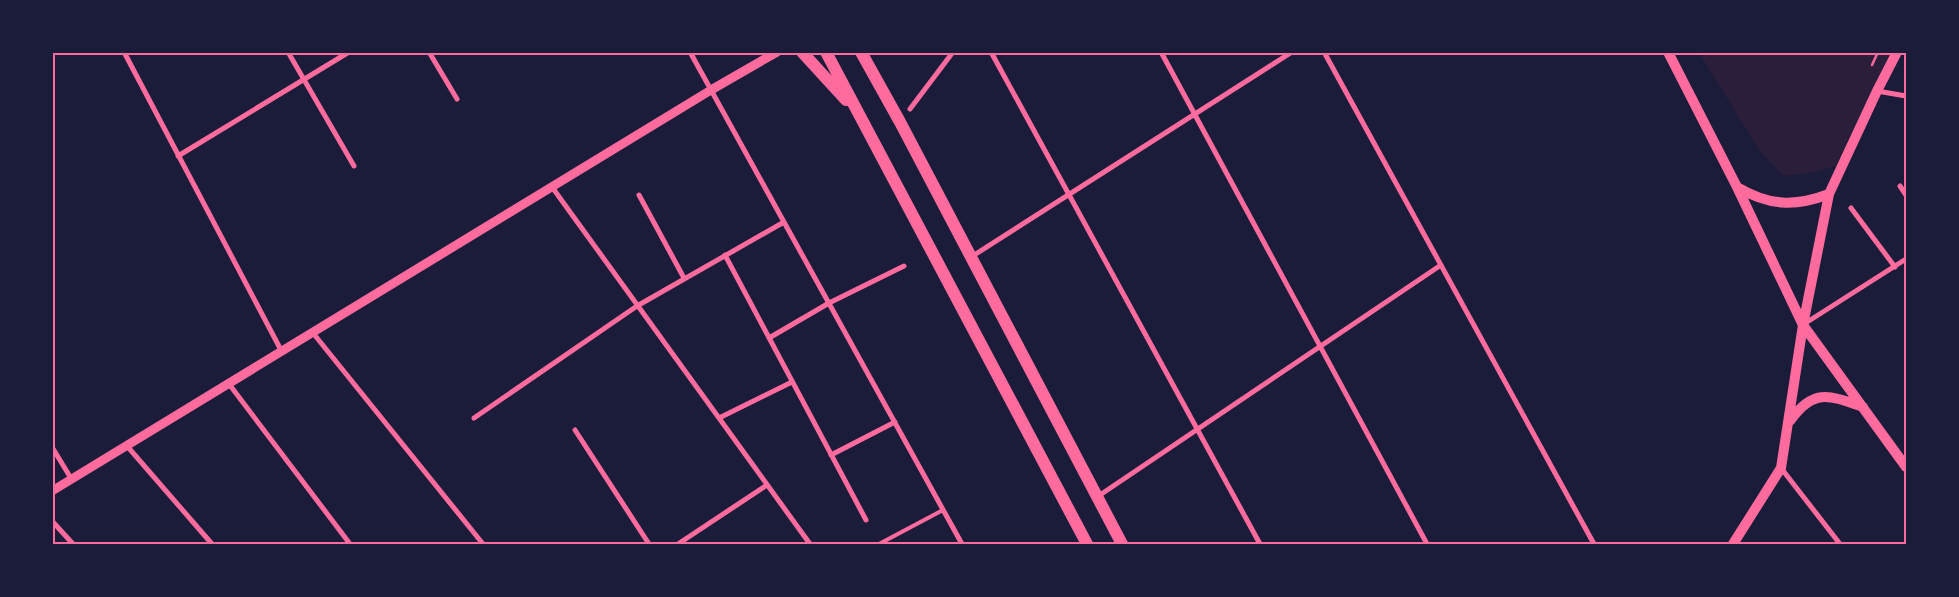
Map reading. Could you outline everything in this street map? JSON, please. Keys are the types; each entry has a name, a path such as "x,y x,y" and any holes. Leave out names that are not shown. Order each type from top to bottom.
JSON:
{"main road":[{"path":"802,52 858,113"},
{"path":"826,52 1087,544"},
{"path":"861,52 1122,544"},
{"path":"1668,52 1737,187 1803,325 1906,467"},
{"path":"1733,544 1781,468 1803,325 1829,194 1897,52"},
{"path":"1737,187 1766,201 1782,203 1798,203 1829,194"},
{"path":"1788,424 1799,408 1812,399 1829,396 1863,407"}],"street":[{"path":"124,52 282,352"},
{"path":"288,52 354,166"},
{"path":"178,156 349,52"},
{"path":"429,52 457,99"},
{"path":"690,52 962,544"},
{"path":"52,491 711,90 777,52"},
{"path":"910,109 953,52"},
{"path":"991,52 1260,544"},
{"path":"1161,52 1427,544"},
{"path":"971,257 1292,52"},
{"path":"1324,52 1594,544"},
{"path":"1877,91 1906,96"},
{"path":"1900,186 1906,195"},
{"path":"552,187 810,544"},
{"path":"639,196 684,278"},
{"path":"1851,208 1895,267"},
{"path":"474,418 637,306 784,222"},
{"path":"725,255 866,520"},
{"path":"1803,325 1906,259"},
{"path":"1096,498 1441,265"},
{"path":"769,338 829,303 904,266"},
{"path":"313,333 483,544"},
{"path":"719,418 792,382"},
{"path":"229,384 350,544"},
{"path":"831,455 894,422"},
{"path":"575,430 650,544"},
{"path":"127,446 212,544"},
{"path":"52,447 72,480"},
{"path":"1781,468 1840,544"},
{"path":"678,544 767,485"},
{"path":"52,521 73,544"}],"lane":[{"path":"878,544 943,510"}],"path":[{"path":"1872,65 1878,52"}],"shaded area":[{"path":"1699,53 1892,53 1840,165 1811,173 1783,176 1760,151"}]}
